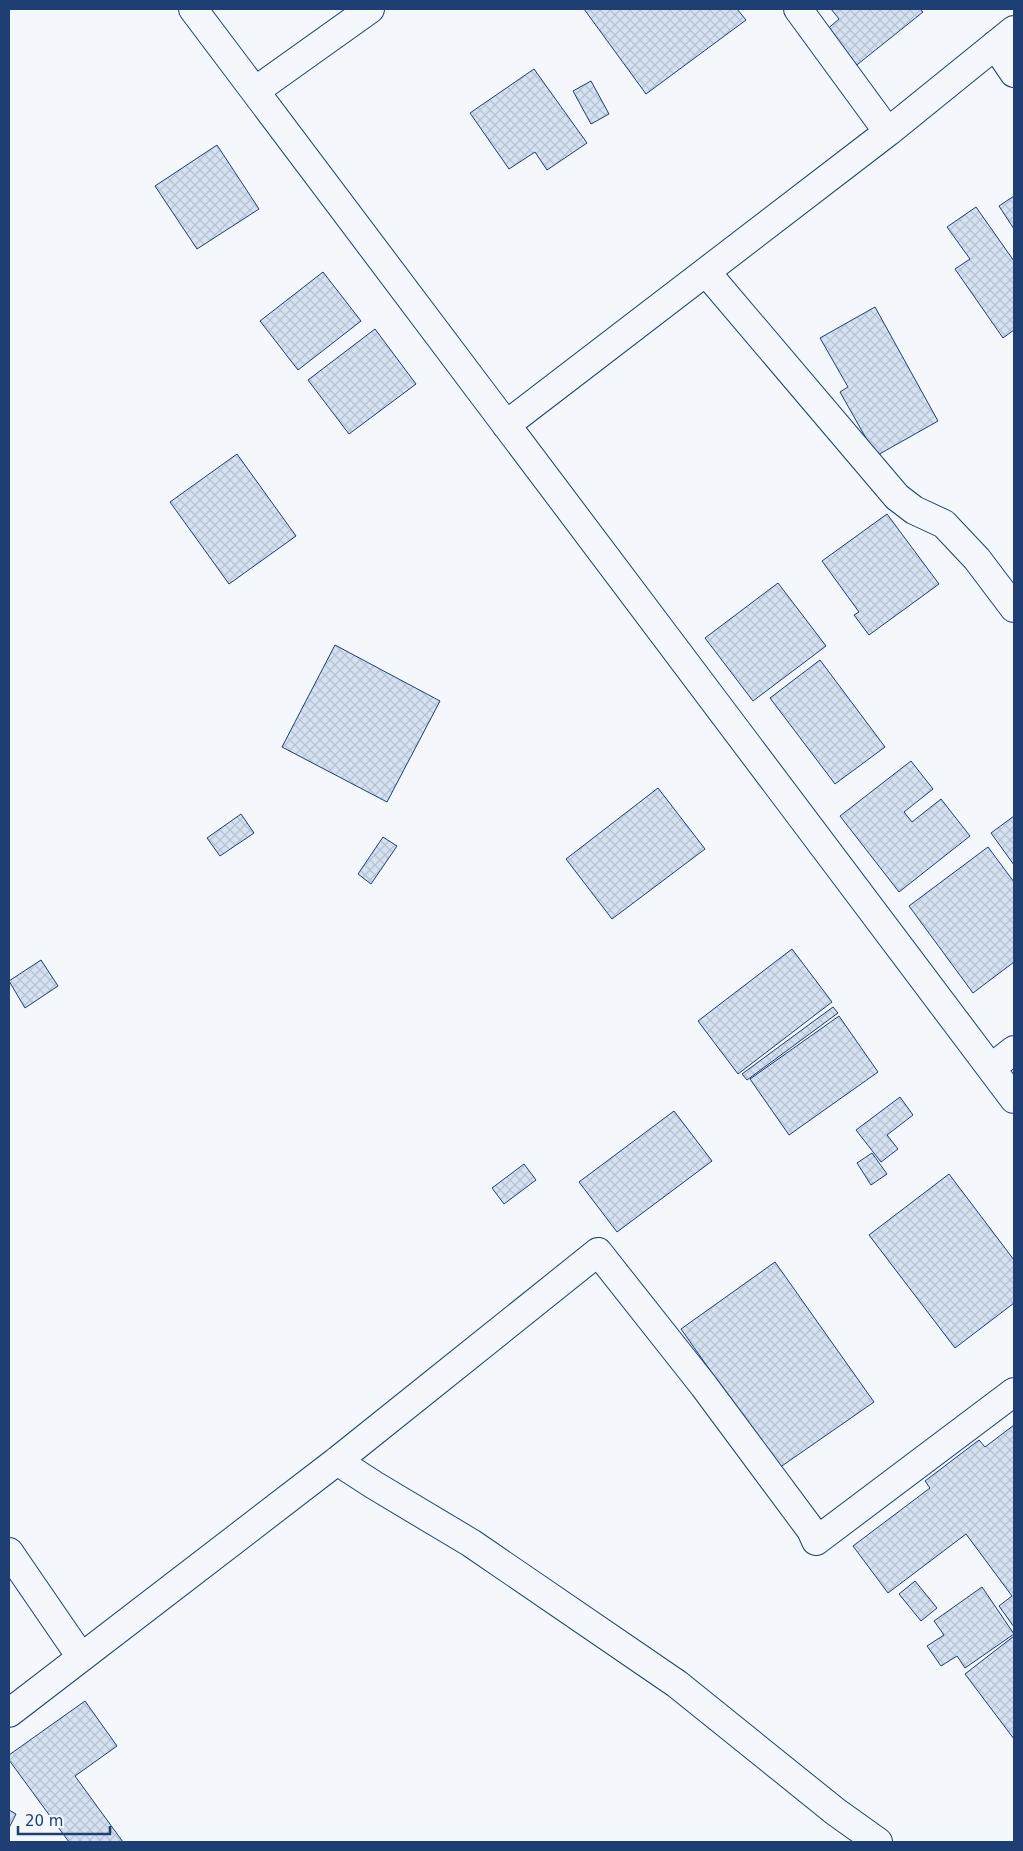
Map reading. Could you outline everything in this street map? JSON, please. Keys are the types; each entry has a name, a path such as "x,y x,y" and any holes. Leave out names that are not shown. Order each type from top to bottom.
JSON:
{"street":[{"path":"193,9 1014,1099"},
{"path":"255,91 370,9"},
{"path":"798,9 888,132"},
{"path":"506,426 888,132 1004,38 1014,73"},
{"path":"706,272 897,497 914,510 944,524 977,558 1014,608"},
{"path":"991,1068 1014,1050"},
{"path":"9,1713 337,1461 598,1252 704,1386 811,1530 816,1541 1014,1392"},
{"path":"337,1461 471,1543 677,1684 836,1812 878,1842"},
{"path":"9,1552 81,1658"}],"building":[{"path":"584,9 737,9 746,20 646,94"},
{"path":"831,9 920,9 923,12 853,68 825,31 839,19"},
{"path":"534,69 587,143 547,170 535,152 509,169 470,113"},
{"path":"591,81 609,114 591,124 573,91"},
{"path":"217,145 259,209 197,249 155,186"},
{"path":"1014,196 1014,229 999,206"},
{"path":"976,207 1014,261 1014,330 1003,338 955,269 970,259 947,227"},
{"path":"323,272 361,321 298,370 260,321"},
{"path":"875,307 938,421 876,456 840,392 848,387 820,338"},
{"path":"375,329 416,384 349,434 308,380"},
{"path":"237,454 296,536 229,584 170,502"},
{"path":"887,514 939,584 869,635 854,615 859,612 822,561"},
{"path":"778,583 826,646 753,701 705,638"},
{"path":"335,645 440,701 387,802 282,747"},
{"path":"820,660 885,747 835,784 770,698"},
{"path":"911,761 933,789 904,812 912,822 941,799 970,836 899,892 840,816"},
{"path":"658,788 705,849 612,919 566,859"},
{"path":"241,814 254,833 220,856 207,838"},
{"path":"1014,816 1014,865 991,833"},
{"path":"383,837 397,846 371,884 358,874"},
{"path":"988,847 1014,882 1014,962 973,993 909,906"},
{"path":"792,949 832,1002 738,1074 698,1021"},
{"path":"41,960 58,986 25,1008 9,981"},
{"path":"833,1007 838,1013 747,1080 742,1074"},
{"path":"839,1016 878,1072 789,1135 750,1079"},
{"path":"900,1097 913,1115 887,1135 898,1149 881,1162 856,1130"},
{"path":"674,1111 712,1161 617,1232 579,1182"},
{"path":"872,1153 887,1174 871,1185 857,1163"},
{"path":"524,1164 536,1180 504,1204 492,1188"},
{"path":"949,1174 1014,1260 1014,1303 955,1348 869,1235"},
{"path":"775,1262 874,1402 779,1468 681,1329"},
{"path":"1014,1425 1014,1627 999,1606 1012,1596 966,1534 888,1593 853,1546 930,1488 925,1481 979,1440 985,1447"},
{"path":"915,1581 937,1608 921,1621 899,1594"},
{"path":"982,1587 1014,1634 965,1668 957,1656 941,1666 927,1646 944,1635 934,1621"},
{"path":"1014,1636 1014,1739 965,1674"},
{"path":"85,1701 117,1746 75,1776 123,1842 69,1842 9,1760 9,1755"},
{"path":"9,1810 16,1814 9,1828"}]}
